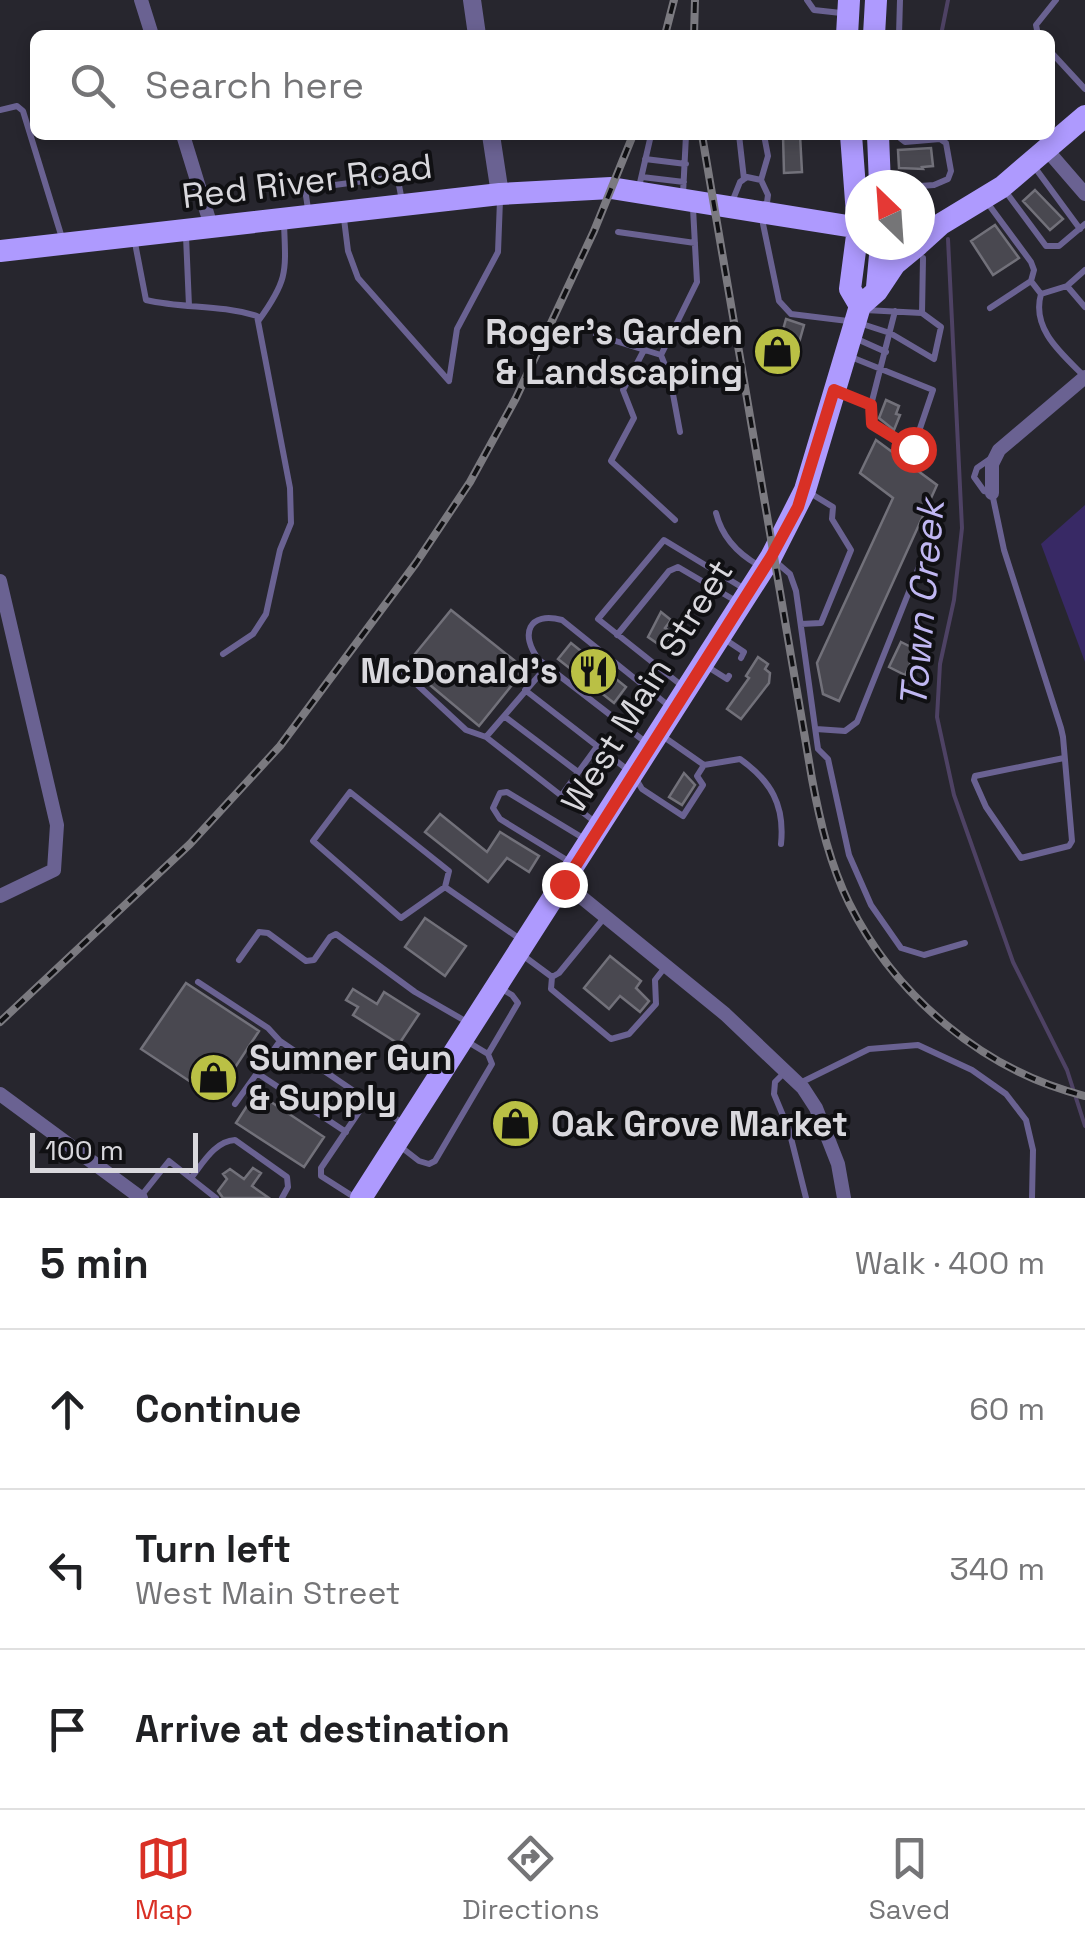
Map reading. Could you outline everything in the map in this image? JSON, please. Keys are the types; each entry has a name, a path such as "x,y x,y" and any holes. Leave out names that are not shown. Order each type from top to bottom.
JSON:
{"main road":[{"path":"874,30 876,0"},
{"path":"935,223 994,194 1085,116"},
{"path":"852,140 855,170"},
{"path":"878,140 879,170"},
{"name":"Red River Road","path":"0,251 500,194 640,185 731,208 845,226"},
{"path":"854,260 850,289 858,320"},
{"path":"858,320 876,260"},
{"path":"858,320 894,264 901,260"},
{"name":"West Main Street","path":"358,1198 767,563 804,490 858,320"}],"street":[{"path":"141,0 150,30"},
{"path":"472,0 476,30"},
{"path":"185,140 211,226"},
{"path":"493,140 500,194"},
{"path":"1039,157 1085,194"},
{"path":"992,492 995,458 1000,450 1085,377"},
{"path":"0,581 57,825 54,870 0,896"},
{"path":"569,874 605,917 725,1014 799,1084 816,1108 838,1164 844,1198"},
{"path":"0,1094 134,1196"}],"lane":[{"path":"807,0 814,10 848,16"},
{"path":"898,30 900,0"},
{"path":"1037,30 1036,25 1056,0"},
{"path":"1055,57 1085,90"},
{"path":"0,110 17,106 30,135"},
{"path":"32,140 64,244"},
{"path":"640,185 650,140"},
{"path":"680,432 670,378 661,355 697,282 686,194 686,140"},
{"path":"731,208 735,190 744,179 740,140"},
{"path":"765,140 768,156 761,180 768,194 763,213 779,301 791,314 858,320 890,333 934,360 941,327 922,313 895,311 858,320"},
{"path":"902,140 928,140"},
{"path":"935,186 948,179 951,170 946,142 942,140"},
{"path":"994,194 1046,246 1059,246 1082,226 1039,157"},
{"path":"646,159 686,164"},
{"path":"309,216 305,189 394,176 402,205"},
{"path":"744,179 761,180"},
{"path":"342,212 348,251 358,278 449,382 457,329 498,252 500,194"},
{"path":"990,308 1031,281 1034,270 994,194"},
{"path":"258,321 280,290 285,271 284,218"},
{"path":"185,230 190,306"},
{"path":"618,232 695,243"},
{"path":"134,237 146,300 172,306 216,306 257,316 290,488 291,523 280,550 266,614 253,634 223,654"},
{"path":"920,260 922,313"},
{"path":"1041,294 1066,286 1085,270"},
{"path":"1031,281 1041,294"},
{"path":"1066,286 1085,307"},
{"path":"1041,294 1038,306 1042,328 1085,377"},
{"path":"858,320 882,369 933,390 913,449 872,424 871,405 882,369 895,311"},
{"path":"858,320 886,352"},
{"path":"596,334 661,355"},
{"path":"644,350 623,390 634,418 611,461 675,520"},
{"path":"834,390 871,405"},
{"path":"801,624 821,624 851,550 832,519 833,507 804,490"},
{"path":"992,492 1004,550 1061,728 1064,758 1072,840 1069,846 1016,856 986,807 975,776 1064,758"},
{"path":"716,513 729,542 790,574 818,749 828,759 849,855 871,905 901,948 924,955 965,943"},
{"path":"686,690 598,619 664,540 745,598"},
{"path":"816,729 845,731 858,722 926,549"},
{"path":"618,635 662,580 678,567 745,598"},
{"path":"674,710 562,620 549,616 538,620 526,638 528,646 547,666 655,740 704,765 740,759 762,775 773,790 783,823 781,844"},
{"path":"720,636 744,652 740,658"},
{"path":"703,663 727,680 729,676"},
{"path":"396,665 466,730 486,737 561,796 595,834"},
{"path":"486,737 547,666"},
{"path":"526,690 633,774 642,789 682,816 703,785 697,776 704,765"},
{"path":"504,716 578,772"},
{"path":"561,796 596,748"},
{"path":"350,792 448,871 445,887 401,918 313,840 350,792"},
{"path":"569,874 500,819 492,808 500,794 507,792 595,834"},
{"path":"445,887 522,947 552,977"},
{"path":"552,977 605,917"},
{"path":"239,960 259,932 268,933 306,962 314,960 336,934 414,992 472,1026 501,1032"},
{"path":"552,977 551,988 611,1039 630,1034 656,1004 655,980 666,966"},
{"path":"198,982 366,1100 401,1135 419,1161 429,1164 435,1161 492,1064 472,1026"},
{"path":"488,1054 518,1004 512,995 497,987"},
{"path":"235,1104 280,1041"},
{"path":"799,1084 869,1049 885,1047 918,1045 972,1070 1006,1094 1026,1120 1033,1150 1032,1198"},
{"path":"786,1072 775,1082 774,1094 789,1130 806,1198"},
{"path":"257,1073 346,1132"},
{"path":"358,1198 321,1176 321,1168 366,1100"},
{"path":"191,1178 215,1148 228,1139 235,1140 287,1177 288,1187 282,1198"},
{"path":"134,1196 170,1160 216,1198"}],"shaded area":[{"path":"1085,505 1085,662 1041,544"}],"building":[{"path":"783,140 800,140 802,172 784,173"},
{"path":"931,148 933,166 899,168 898,150"},
{"path":"1035,190 1063,219 1050,230 1023,201"},
{"path":"995,225 1019,258 993,275 971,241"},
{"path":"786,319 804,325 793,364 761,355 765,340 779,344"},
{"path":"886,400 899,406 894,430 879,418"},
{"path":"876,440 937,485 839,701 823,694 817,663 893,498 860,473"},
{"path":"451,610 525,669 479,726 406,665"},
{"path":"661,612 671,620 665,628 674,634 664,648 648,637"},
{"path":"901,642 917,650 905,675 889,667"},
{"path":"571,643 626,687 614,703 558,659"},
{"path":"758,657 768,664 765,669 770,673 769,683 741,719 727,709 749,678 746,676"},
{"path":"684,773 695,785 682,805 669,797"},
{"path":"440,814 487,852 500,832 539,856 529,872 507,858 488,882 425,832"},
{"path":"425,918 466,946 445,976 405,947"},
{"path":"610,956 641,981 636,988 649,1001 640,1012 620,996 609,1009 584,988"},
{"path":"186,983 259,1031 215,1098 141,1049"},
{"path":"353,989 377,1004 384,992 419,1014 399,1044 353,1015 358,1007 346,1000"},
{"path":"256,1092 324,1137 304,1167 236,1123"},
{"path":"253,1168 261,1173 252,1186 269,1198 223,1198 218,1191 227,1179 223,1174 230,1169 244,1179"}],"waterway":[{"name":"Town Creek","path":"942,30 948,0"},
{"name":"Town Creek","path":"948,239 962,528 954,600 940,664 937,717 954,795 1013,962 1067,1070 1085,1126"}],"railway":[{"path":"666,30 674,0"},
{"path":"694,30 695,0"},
{"path":"0,1022 190,844 280,746 416,563 470,482 516,398 594,231 631,140"},
{"path":"703,140 812,779 826,842 842,888 868,937 891,969 946,1025 1012,1068 1085,1096"}],"place":[{"name":"Roger's Garden & Landscaping","path":"778,352"},
{"name":"McDonald's","path":"593,671"},
{"name":"Sumner Gun & Supply","path":"214,1078"},
{"name":"Oak Grove Market","path":"516,1124"}],"route":[{"path":"564,884 771,557 798,507 834,390 871,405 872,424 913,449"}]}
